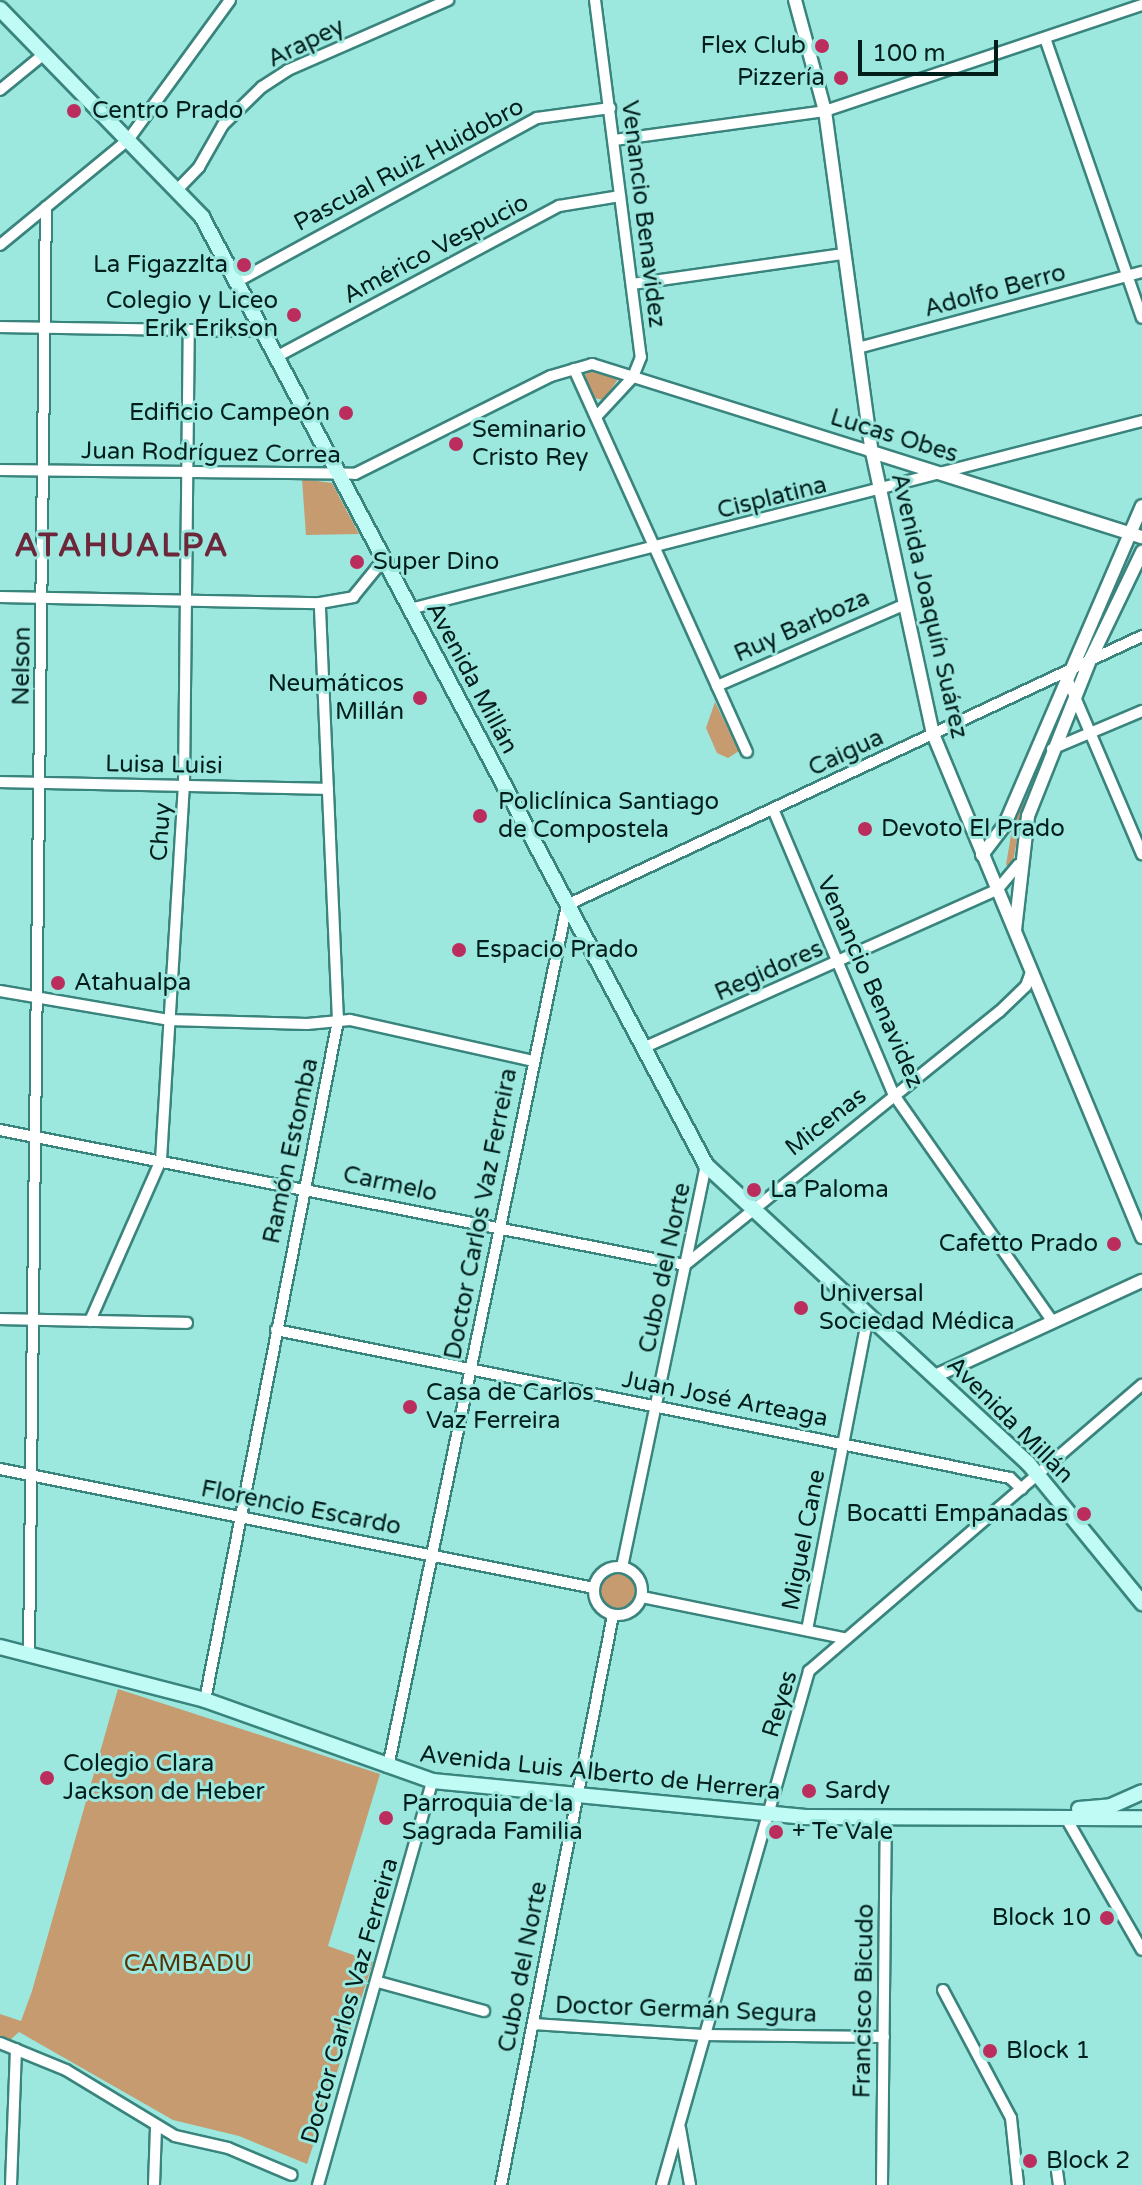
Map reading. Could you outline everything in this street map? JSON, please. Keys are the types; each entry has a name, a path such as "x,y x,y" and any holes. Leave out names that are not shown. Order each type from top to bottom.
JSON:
{"main road":[{"name":"Avenida Millán","path":"0,9 202,217 706,1165 1039,1474 1142,1603"},
{"name":"Avenida Luis Alberto de Herrera","path":"0,1647 205,1700 432,1781 770,1815 1142,1818"},
{"name":"Avenida Luis Alberto de Herrera","path":"975,1817 1103,1808 1142,1792"},
{"path":"1121,1818 1122,1810 1142,1799"}],"street":[{"path":"0,245 128,140 230,0"},
{"name":"Arapey","path":"177,190 232,115 262,87 288,70 448,0"},
{"name":"Venancio Benavidez","path":"595,0 641,357 633,377"},
{"name":"Avenida Joaquín Suárez","path":"795,0 825,111 872,452 933,734 1142,1237"},
{"path":"614,140 825,111 1142,5"},
{"path":"1045,38 1142,318"},
{"path":"0,90 44,54"},
{"name":"Pascual Ruiz Huidobro","path":"236,282 537,118 610,108"},
{"name":"Américo Vespucio","path":"276,357 559,206 620,196"},
{"name":"Nelson","path":"29,1654 46,207"},
{"path":"632,284 844,254"},
{"name":"Adolfo Berro","path":"858,348 1142,272"},
{"path":"0,327 262,331"},
{"name":"Chuy","path":"90,1321 161,1160 184,785 189,330"},
{"name":"Juan Rodríguez Correa","path":"0,470 341,476 574,369 592,364 633,377"},
{"path":"574,369 747,752"},
{"path":"596,417 633,377"},
{"name":"Lucas Obes","path":"633,377 1136,535"},
{"name":"Cisplatina","path":"410,609 946,475 1142,421"},
{"path":"982,855 1005,824 1065,674 1136,535 1142,506"},
{"path":"1015,933 1018,865 1028,816 1072,701 1142,552"},
{"path":"0,597 320,603 353,597 384,559"},
{"name":"Ramón Estomba","path":"205,1700 338,1021 320,603"},
{"name":"Ruy Barboza","path":"717,686 903,605"},
{"name":"Caigua","path":"567,905 1142,636"},
{"path":"1065,674 1072,701 1142,854"},
{"path":"1052,749 1142,711"},
{"name":"Luisa Luisi","path":"0,782 328,789"},
{"name":"Venancio Benavidez","path":"773,809 894,1095 1053,1322"},
{"path":"997,890 1018,865"},
{"name":"Regidores","path":"643,1048 997,890"},
{"name":"Doctor Carlos Vaz Ferreira","path":"388,1767 567,905"},
{"name":"Micenas","path":"752,1209 1021,994 1031,972"},
{"path":"0,991 169,1020 338,1021 533,1061"},
{"name":"Carmelo","path":"0,1130 304,1187 685,1265"},
{"name":"Cubo del Norte","path":"622,1567 706,1165"},
{"path":"685,1265 752,1209"},
{"path":"935,1376 1142,1281"},
{"name":"Miguel Cane","path":"807,1630 868,1316"},
{"path":"0,1319 187,1323"},
{"name":"Juan José Arteaga","path":"276,1330 1010,1478 1022,1489"},
{"name":"Reyes","path":"662,2185 703,2035 770,1815 804,1680 844,1638 1142,1385"},
{"name":"Florencio Escardo","path":"0,1469 594,1588"},
{"path":"622,1567 637,1576 642,1597 632,1611 613,1615 598,1605 594,1588 605,1571 622,1567"},
{"path":"642,1597 844,1638"},
{"name":"Cubo del Norte","path":"501,2185 613,1615"},
{"name":"Doctor Carlos Vaz Ferreira","path":"318,2185 378,1982 432,1781"},
{"name":"Francisco Bicudo","path":"882,2185 886,1817"},
{"path":"1066,1818 1142,1950"},
{"path":"378,1982 484,2011"},
{"path":"943,1990 1011,2118 1018,2185"},
{"name":"Doctor Germán Segura","path":"533,2024 703,2035 884,2037"},
{"path":"0,2043 66,2070 156,2127 251,2156 292,2175"},
{"path":"11,2185 16,2049"},
{"name":"Reyes","path":"679,2123 690,2185"},
{"path":"154,2185 156,2127"},
{"path":"1057,2171 1059,2185"}],"green space":[{"path":"590,369 618,379 604,400 594,398 585,375"},
{"path":"302,479 332,483 359,534 306,535"},
{"path":"715,702 739,751 728,758 717,753 706,728"},
{"path":"1060,707 1025,799 1012,867 1006,865 1017,799"},
{"path":"618,1572 632,1578 638,1592 632,1606 618,1612 604,1606 598,1592 604,1578"},
{"name":"CAMBADU","path":"118,1689 380,1774 328,1946 373,1962 307,2164 239,2136 173,2120 19,2032 9,2041 0,2039 0,2014 21,2021 32,1991"}],"place":[{"name":"Flex Club","path":"822,46"},
{"name":"Pizzería","path":"841,78"},
{"name":"Centro Prado","path":"74,111"},
{"name":"La Figazzlta","path":"244,265"},
{"name":"Colegio y Liceo Erik Erikson","path":"294,315"},
{"name":"Edificio Campeón","path":"346,413"},
{"name":"Seminario Cristo Rey","path":"456,444"},
{"name":"Super Dino","path":"357,562"},
{"name":"Neumáticos Millán","path":"420,698"},
{"name":"Policlínica Santiago de Compostela","path":"480,816"},
{"name":"Devoto El Prado","path":"865,829"},
{"name":"Espacio Prado","path":"459,950"},
{"name":"Atahualpa","path":"58,983"},
{"name":"La Paloma","path":"754,1190"},
{"name":"Cafetto Prado","path":"1114,1244"},
{"name":"Universal Sociedad Médica","path":"801,1308"},
{"name":"Casa de Carlos Vaz Ferreira","path":"410,1407"},
{"name":"Bocatti Empanadas","path":"1084,1514"},
{"name":"Colegio Clara Jackson de Heber","path":"47,1778"},
{"name":"Sardy","path":"809,1791"},
{"name":"Parroquia de la Sagrada Familia","path":"386,1818"},
{"name":"+ Te Vale","path":"776,1832"},
{"name":"Block 10","path":"1107,1918"},
{"name":"Block 1","path":"990,2051"},
{"name":"Block 2","path":"1030,2161"}],"district":[{"name":"ATAHUALPA","path":"122,546"}]}
